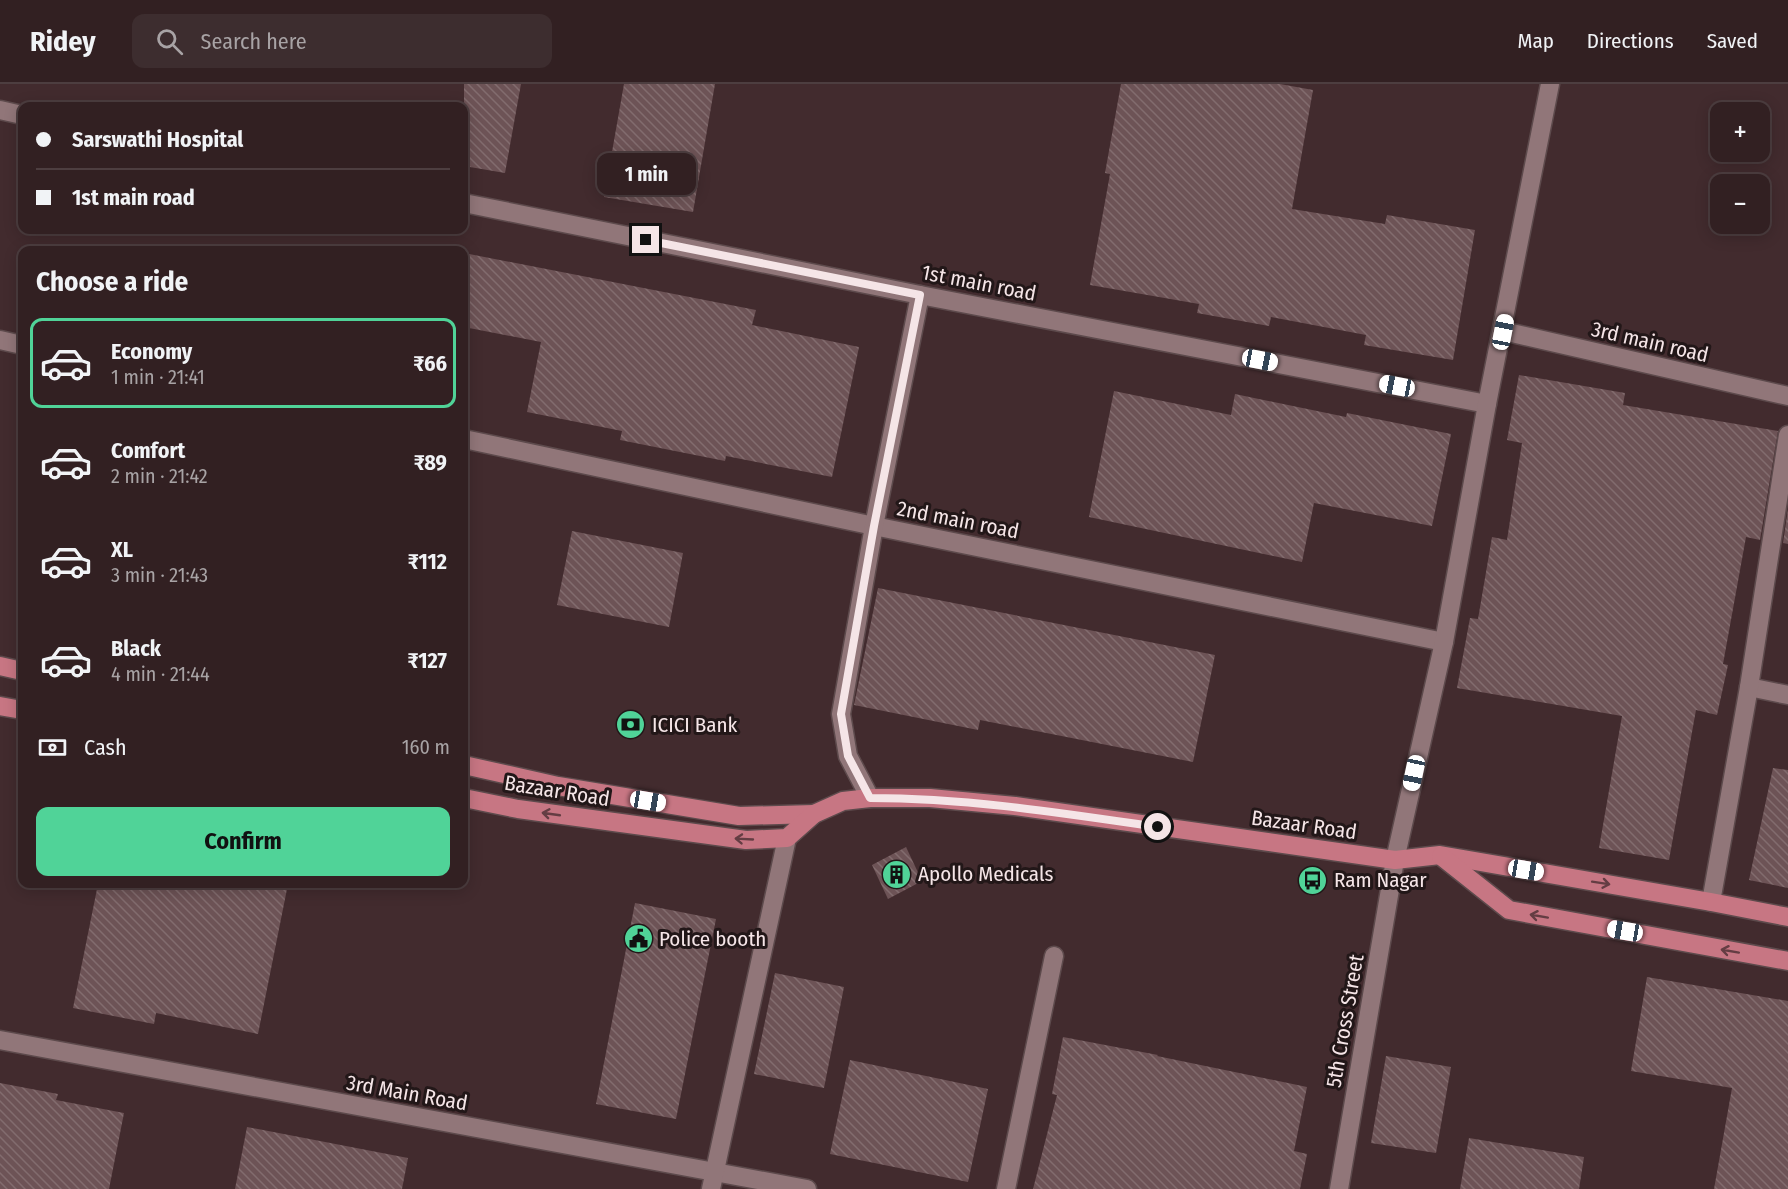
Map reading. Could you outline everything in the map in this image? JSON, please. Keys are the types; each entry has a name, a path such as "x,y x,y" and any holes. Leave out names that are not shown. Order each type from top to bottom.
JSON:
{"main road":[{"path":"0,666 18,670"},
{"path":"0,706 18,709"},
{"name":"Bazaar Road","path":"468,766 558,786 739,816 814,814"},
{"name":"Bazaar Road","path":"468,799 518,809 746,840 787,838 814,814 843,801 870,798 930,798 1015,806 1395,860 1440,855 1788,917"},
{"path":"1440,855 1509,910 1788,961"}],"street":[{"name":"5th Cross Street","path":"1339,1189 1395,860 1443,642 1550,84"},
{"path":"0,110 18,114"},
{"name":"1st main road","path":"468,204 920,295 1487,404"},
{"path":"870,798 848,756 841,714 874,526 920,295"},
{"name":"3rd main road","path":"1503,332 1788,396"},
{"path":"0,340 18,344"},
{"path":"1711,902 1749,687 1788,435"},
{"name":"2nd main road","path":"468,440 874,526 1443,642"},
{"path":"1749,687 1788,695"},
{"path":"713,1181 787,838"},
{"path":"1006,1189 1054,956"},
{"name":"3rd Main Road","path":"0,1040 713,1181 807,1189"}],"building":[{"path":"464,84 521,84 505,173 468,167 468,102 464,102"},
{"path":"624,84 715,84 693,212 604,197"},
{"path":"1121,84 1280,84 1313,90 1292,209 1385,224 1387,215 1475,230 1453,360 1364,345 1366,335 1271,317 1269,326 1197,313 1199,304 1090,285 1110,174 1105,173"},
{"path":"468,254 756,310 752,325 859,347 832,477 726,456 725,461 620,440 622,431 527,412 541,342 468,328"},
{"path":"1519,375 1625,393 1623,405 1778,431 1760,540 1746,537 1723,664 1728,665 1717,715 1696,710 1669,860 1599,848 1622,716 1457,688 1470,618 1478,619 1492,537 1507,540 1522,443 1507,440"},
{"path":"1114,391 1231,415 1235,394 1346,417 1347,413 1451,434 1432,526 1314,503 1302,562 1089,517"},
{"path":"1788,509 1788,544 1783,543"},
{"path":"572,531 683,553 669,627 557,605"},
{"path":"878,588 1215,655 1193,762 980,720 978,730 854,705"},
{"path":"1773,768 1788,770 1788,888 1749,880"},
{"name":"Apollo Medicals","path":"906,847 922,881 888,899 872,865"},
{"path":"97,888 287,888 258,1034 156,1013 154,1024 73,1008"},
{"path":"635,903 716,919 676,1119 596,1104"},
{"path":"775,973 844,987 824,1088 754,1074"},
{"path":"1647,977 1788,1001 1788,1189 1714,1189 1732,1088 1631,1071"},
{"path":"1063,1037 1307,1087 1294,1151 1307,1154 1300,1189 1033,1189 1057,1095 1052,1094"},
{"path":"1386,1056 1451,1067 1436,1153 1371,1143"},
{"path":"850,1060 988,1089 968,1182 830,1154"},
{"path":"0,1083 58,1094 56,1100 124,1113 109,1189 0,1189"},
{"path":"247,1127 408,1158 402,1189 235,1189"},
{"path":"1469,1138 1584,1157 1579,1189 1460,1189"}],"place":[{"name":"ICICI Bank","path":"631,725"},
{"name":"Apollo Medicals","path":"897,874"},
{"name":"Ram Nagar","path":"1313,880"},
{"name":"Police booth","path":"638,939"}],"route":[{"path":"646,240 920,295 874,526 841,714 848,756 870,798 930,798 1015,806 1158,827"}]}
